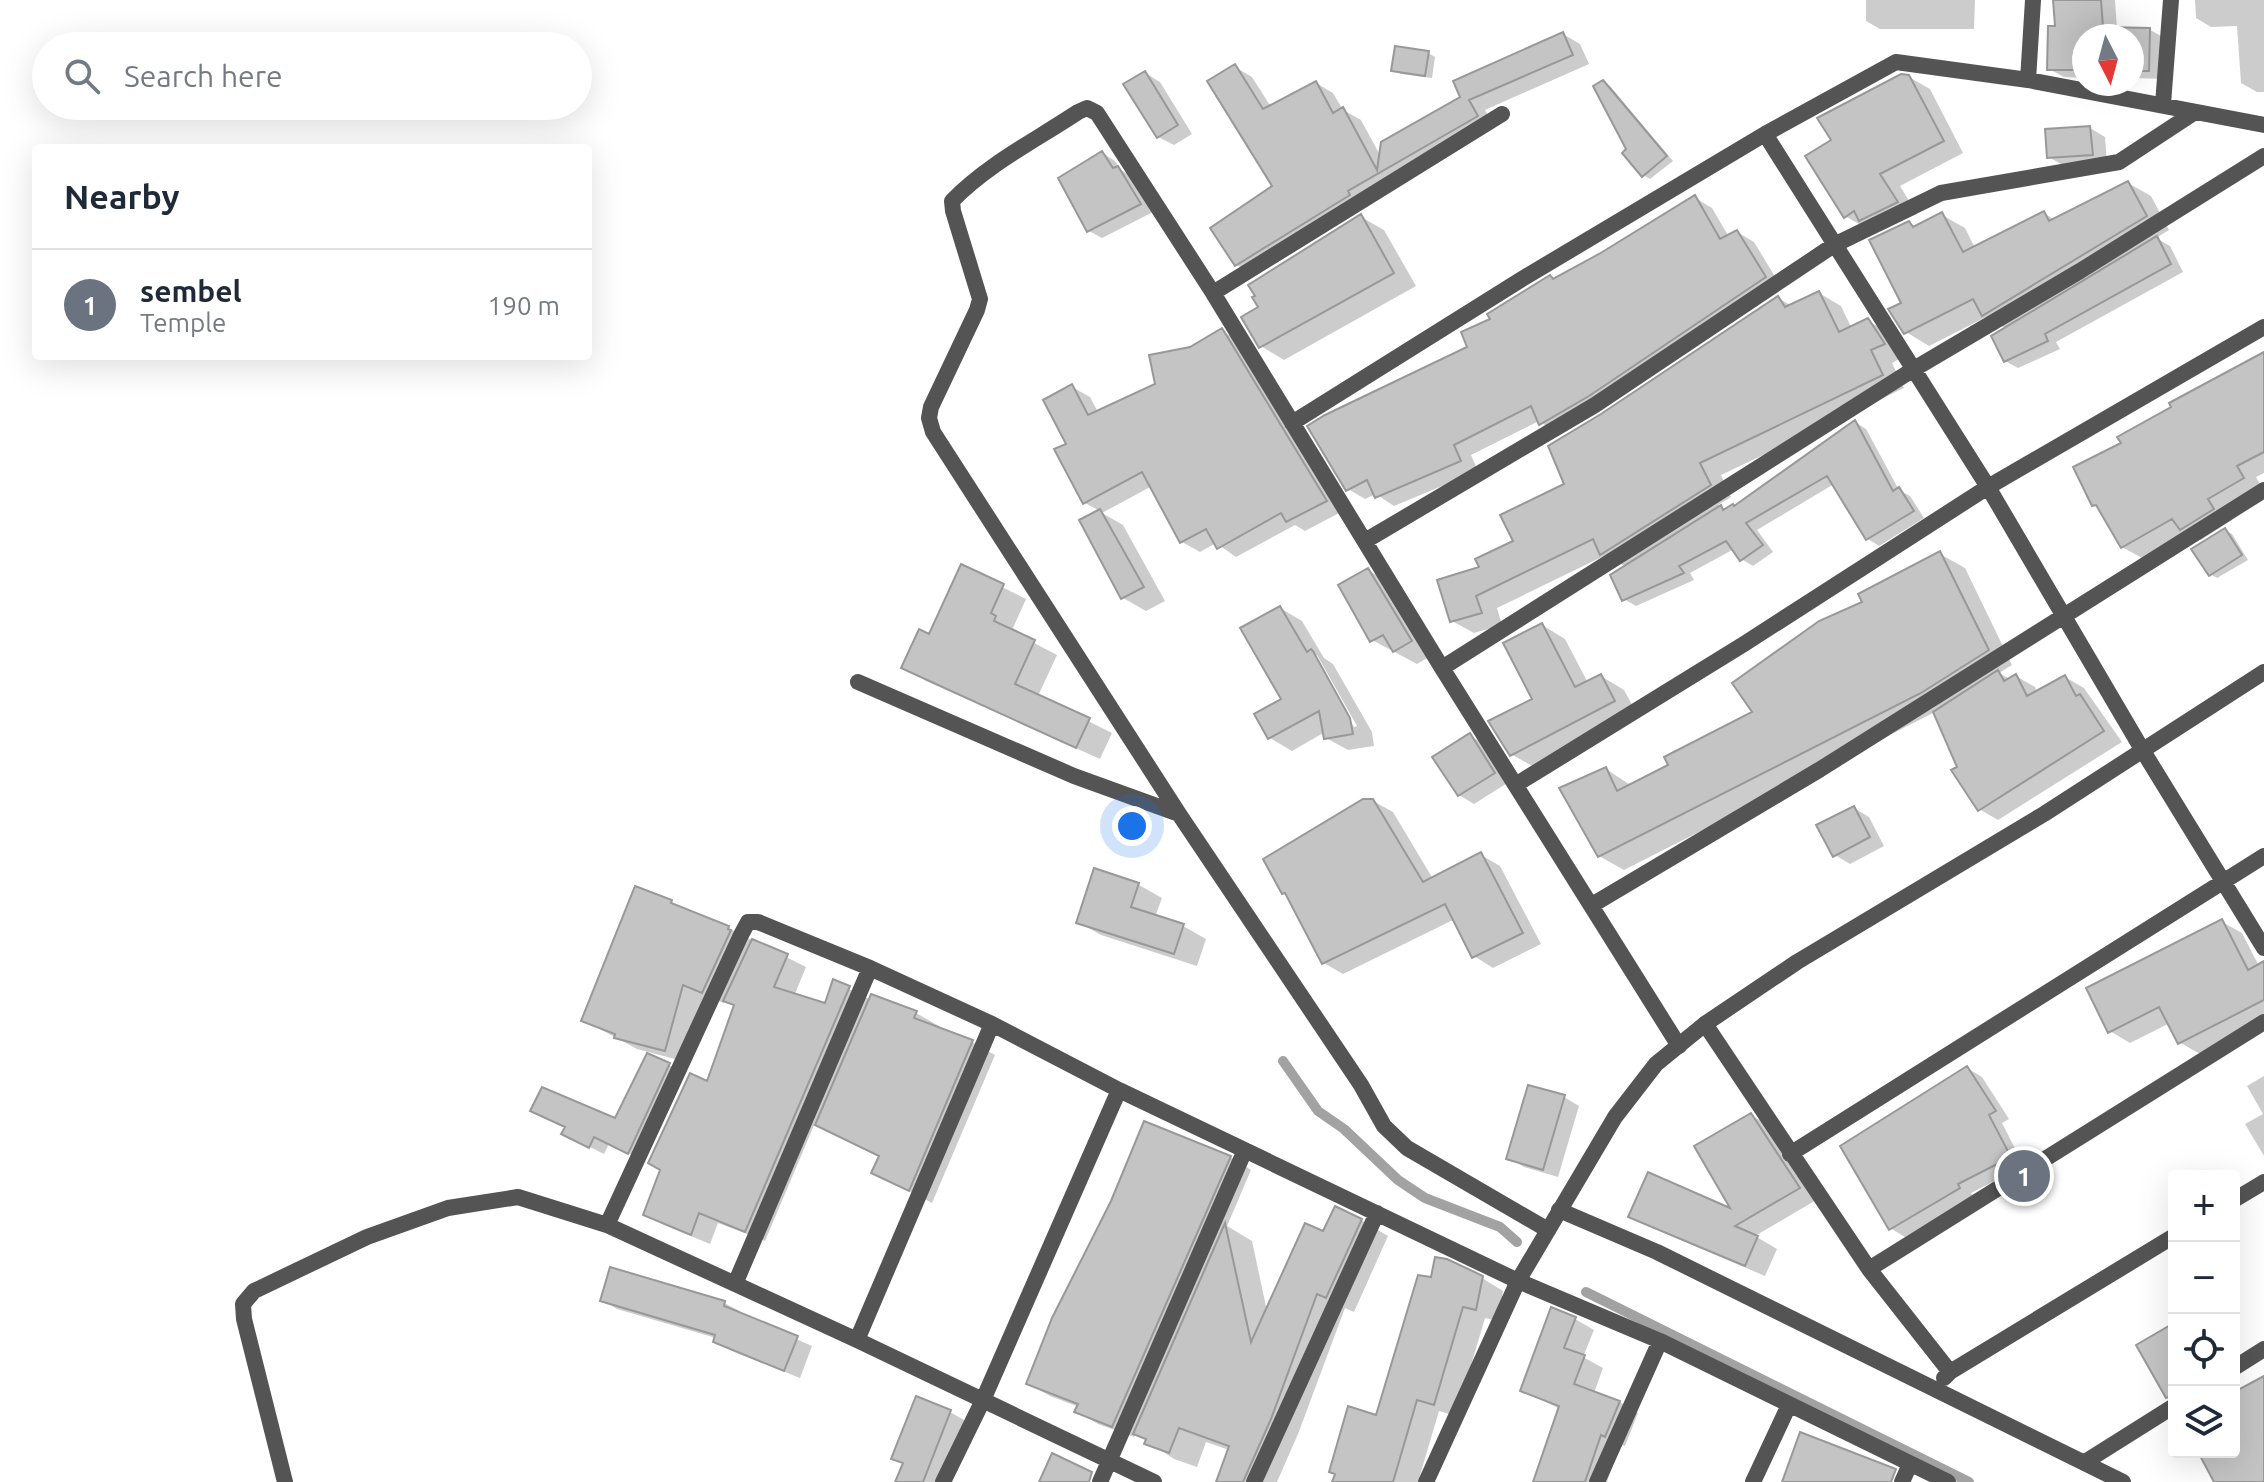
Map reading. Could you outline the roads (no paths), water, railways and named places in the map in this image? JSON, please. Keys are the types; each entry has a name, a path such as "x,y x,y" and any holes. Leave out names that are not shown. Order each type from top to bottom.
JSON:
{"street":[{"path":"2028,80 2033,0"},
{"path":"2163,104 2171,0"},
{"path":"1292,423 1522,279 1765,134 1896,62 2028,80 2264,125"},
{"path":"1548,1230 1407,1148 1384,1126 1361,1085 1179,814 933,432 929,418 931,407 980,299 952,201 1008,158 1087,108 1097,113 1213,293 1442,668 1679,1046"},
{"path":"1365,541 1595,405 1834,245 1941,193 2119,162 2195,112"},
{"path":"1213,293 1502,114"},
{"path":"1765,134 1988,487 2143,751 2264,948"},
{"path":"1442,668 1914,369 2080,271 2264,156"},
{"path":"1517,784 1744,644 1988,487 2264,327"},
{"path":"1592,905 1819,770 2264,490"},
{"path":"1426,1482 1518,1281 1635,1088 1656,1064 1705,1024 1797,962 2031,822 2264,672"},
{"path":"858,682 1074,776 1179,814"},
{"path":"1790,1154 2264,856"},
{"path":"607,1225 748,922 758,922 870,968 992,1024 1119,1090 1518,1281 1660,1341 1948,1482"},
{"path":"735,1284 870,968"},
{"path":"1869,1269 2264,1022"},
{"path":"857,1340 992,1024"},
{"path":"1705,1024 1869,1269 1950,1372"},
{"path":"943,1482 983,1400 1119,1090"},
{"path":"1100,1482 1245,1150"},
{"path":"2240,1196 2264,1182"},
{"path":"285,1482 244,1319 243,1304 254,1291 367,1237 448,1208 518,1197 607,1225 1154,1482"},
{"path":"1559,1210 1657,1252 2123,1482"},
{"path":"1254,1482 1377,1213"},
{"path":"1934,1388 1950,1372 2168,1240"},
{"path":"1597,1482 1660,1341"},
{"path":"2240,1364 2264,1349"},
{"path":"1753,1482 1789,1405"},
{"path":"2085,1462 2168,1410"},
{"path":"1902,1482 1910,1464"}],"waterway":[{"path":"1283,1061 1318,1111 1344,1129 1398,1180 1425,1198 1500,1227 1517,1242"},
{"path":"1586,1292 1969,1482"}],"place":[{"name":"sembel","path":"2024,1176"}]}
